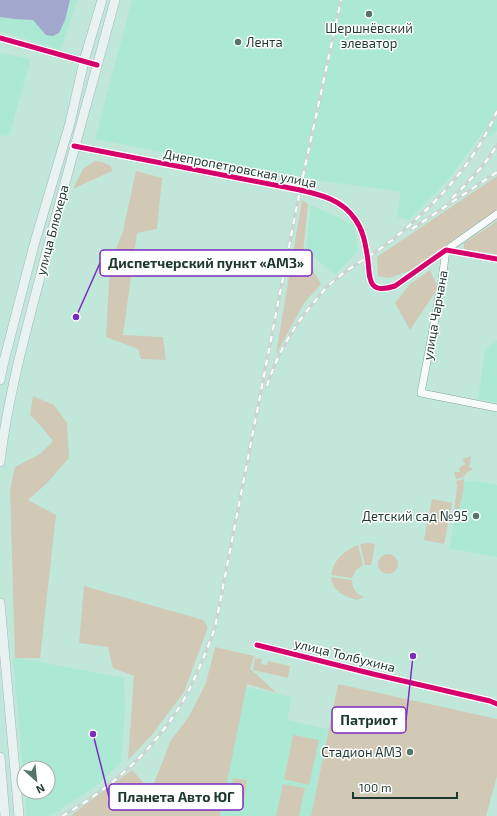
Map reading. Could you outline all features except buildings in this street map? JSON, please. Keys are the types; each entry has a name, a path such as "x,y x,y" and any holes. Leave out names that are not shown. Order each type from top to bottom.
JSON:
{"main road":[{"name":"улица Блюхера","path":"0,380 34,246 64,144 84,62 102,0"},
{"name":"улица Блюхера","path":"0,462 4,431 23,342 74,146 115,0"},
{"path":"64,144 74,146"},
{"path":"0,603 19,816"},
{"path":"0,757 5,816"}],"street":[{"path":"0,38 97,65"},
{"name":"Днепропетровская улица","path":"74,146 320,194 332,199 344,207 355,218 360,228 368,256 369,277 372,284 376,288 385,289 395,286 446,250"},
{"path":"446,250 497,214"},
{"path":"446,250 497,259"},
{"name":"улица Чарчана","path":"446,250 441,287 421,393 497,408"},
{"name":"улица Толбухина","path":"258,645 490,701 497,704"}],"shaded area":[{"path":"0,0 77,0 61,50 0,31"},
{"path":"132,0 497,0 497,131 489,137 481,135 449,179 409,220 397,217 401,192 297,178 95,139"},
{"path":"0,53 31,59 9,136 0,135"},
{"path":"95,161 111,166 112,171 73,189 83,169"},
{"path":"136,171 162,178 157,229 137,233 123,335 163,337 166,360 141,359 138,349 106,337 110,264 123,231"},
{"path":"497,176 497,209 409,271 389,278 378,276 377,257"},
{"path":"302,200 308,204 303,253 321,284 304,303 276,354"},
{"path":"311,205 354,225 358,251 335,275 306,250"},
{"path":"497,221 497,254 464,250 464,243"},
{"path":"430,270 438,288 410,330 395,303 410,284"},
{"path":"497,340 497,402 478,399 485,351"},
{"path":"33,396 54,405 67,423 69,458 47,483 28,500 56,515 40,658 15,658 10,490 15,467 40,454 53,441 30,415"},
{"path":"471,456 469,467 472,468 472,470 467,472 464,477 456,479 454,472 460,472 459,469 462,465 465,465 462,459"},
{"path":"464,479 459,509 455,509 457,488 456,481"},
{"name":"Детский сад №95","path":"476,481 497,485 497,557 449,548 463,482"},
{"path":"432,499 452,503 444,544 424,540"},
{"path":"360,544 375,544 371,565 365,565"},
{"path":"358,545 363,565 356,570 352,578 331,575 332,569 340,556"},
{"path":"388,554 395,557 398,564 395,571 388,574 381,571 378,564 381,557"},
{"path":"331,577 352,580 355,590 364,597 357,600 340,593 334,586"},
{"path":"84,586 203,620 208,627 184,692 151,736 128,760 134,676 113,668 108,647 79,643"},
{"path":"215,647 254,656 250,669 277,693 247,684 220,816 70,816 132,770 151,791 171,740 188,718 206,683"},
{"path":"13,657 124,678 125,711 121,762 95,787 49,816 27,816 26,800 56,800 56,760 22,760"},
{"path":"255,658 262,659 261,664 267,665 268,661 290,666 288,678 253,670"},
{"name":"Стадион АМЗ","path":"338,684 497,719 497,776 486,816 311,816"},
{"path":"237,685 291,697 287,720 328,729 311,816 220,816"},
{"path":"293,735 319,740 309,785 284,779"},
{"path":"233,778 247,780 243,807 229,805"},
{"path":"283,784 305,788 299,816 276,816"}],"water":[{"path":"0,0 70,0 65,20 59,33 53,36 46,35 33,20 0,17"}],"railway":[{"path":"62,816 100,792 118,778 150,746 165,728 178,710 189,690 200,667 215,628 300,190 341,0"},
{"path":"267,386 281,351 300,319 328,286 345,272 397,236 442,194 478,147 497,111"},
{"path":"452,198 465,186 497,145"},
{"path":"412,229 497,172"}],"cycle path":[{"path":"0,38 97,65"},
{"path":"74,146 300,190 331,199 344,207 358,223 364,241 369,276 374,286 378,288 395,286 446,250 497,259"},
{"path":"257,645 490,701 497,704"}],"place":[{"name":"Шершнёвский элеватор","path":"369,14"},
{"name":"Лента","path":"238,42"},
{"name":"Диспетчерский пункт «АМЗ»","path":"76,317"},
{"name":"Детский сад №95","path":"476,516"},
{"name":"Патриот","path":"413,656"},
{"name":"Планета Авто ЮГ","path":"93,734"},
{"name":"Стадион АМЗ","path":"410,752"}]}
